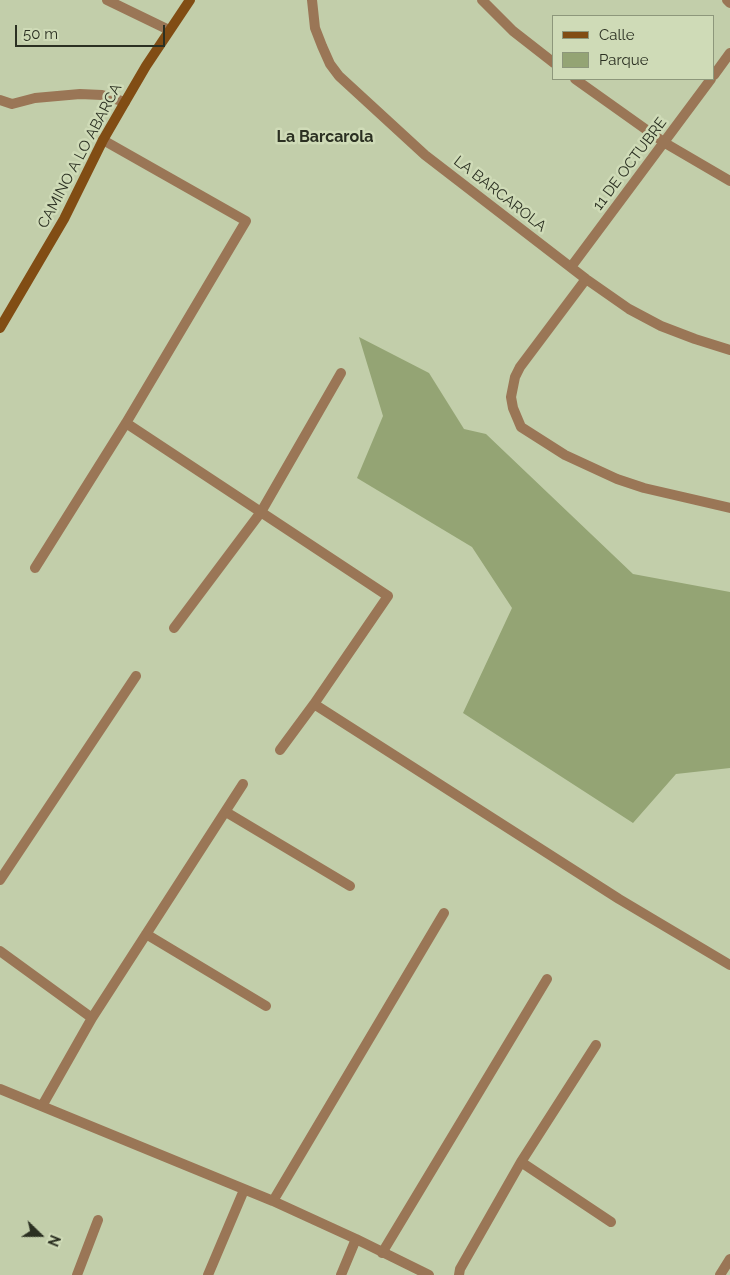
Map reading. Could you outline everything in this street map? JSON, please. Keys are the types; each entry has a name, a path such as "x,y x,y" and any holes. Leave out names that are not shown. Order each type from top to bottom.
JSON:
{"main road":[{"name":"CAMINO A LO ABARCA","path":"0,328 64,219 124,102 190,0"}],"street":[{"path":"108,0 169,30"},
{"name":"LA BARCAROLA","path":"312,0 316,28 330,64 344,81 425,155 629,310 661,326 730,350"},
{"path":"482,0 513,31 552,61"},
{"path":"726,0 730,3"},
{"path":"715,74 730,53"},
{"path":"576,80 664,143 730,181"},
{"name":"11 DE OCTUBRE","path":"571,267 710,80"},
{"path":"0,100 12,104 34,98 80,94 102,95 124,102"},
{"path":"35,568 126,423 246,221 103,140"},
{"path":"586,279 520,367 515,377 512,387 512,402 514,413 521,427 565,455 617,479 644,488 730,508"},
{"path":"174,628 261,512 341,373"},
{"path":"126,423 388,596 280,750"},
{"path":"0,880 136,676"},
{"path":"314,704 620,899 730,964"},
{"path":"42,1106 92,1018 243,784"},
{"path":"226,812 350,886"},
{"path":"272,1201 444,913"},
{"path":"146,934 266,1006"},
{"path":"0,951 92,1018"},
{"path":"382,1253 547,979"},
{"path":"459,1275 460,1269 521,1162 596,1045"},
{"path":"0,1089 272,1201 429,1275"},
{"path":"521,1162 611,1222"},
{"path":"208,1275 244,1190"},
{"path":"77,1275 98,1220"},
{"path":"341,1275 356,1239"},
{"path":"720,1275 730,1259"}],"green space":[{"path":"359,337 429,373 464,429 486,434 633,574 730,592 730,768 676,774 633,823 463,713 512,608 472,547 357,478 383,416"}],"district":[{"name":"La Barcarola","path":"325,137"}]}
